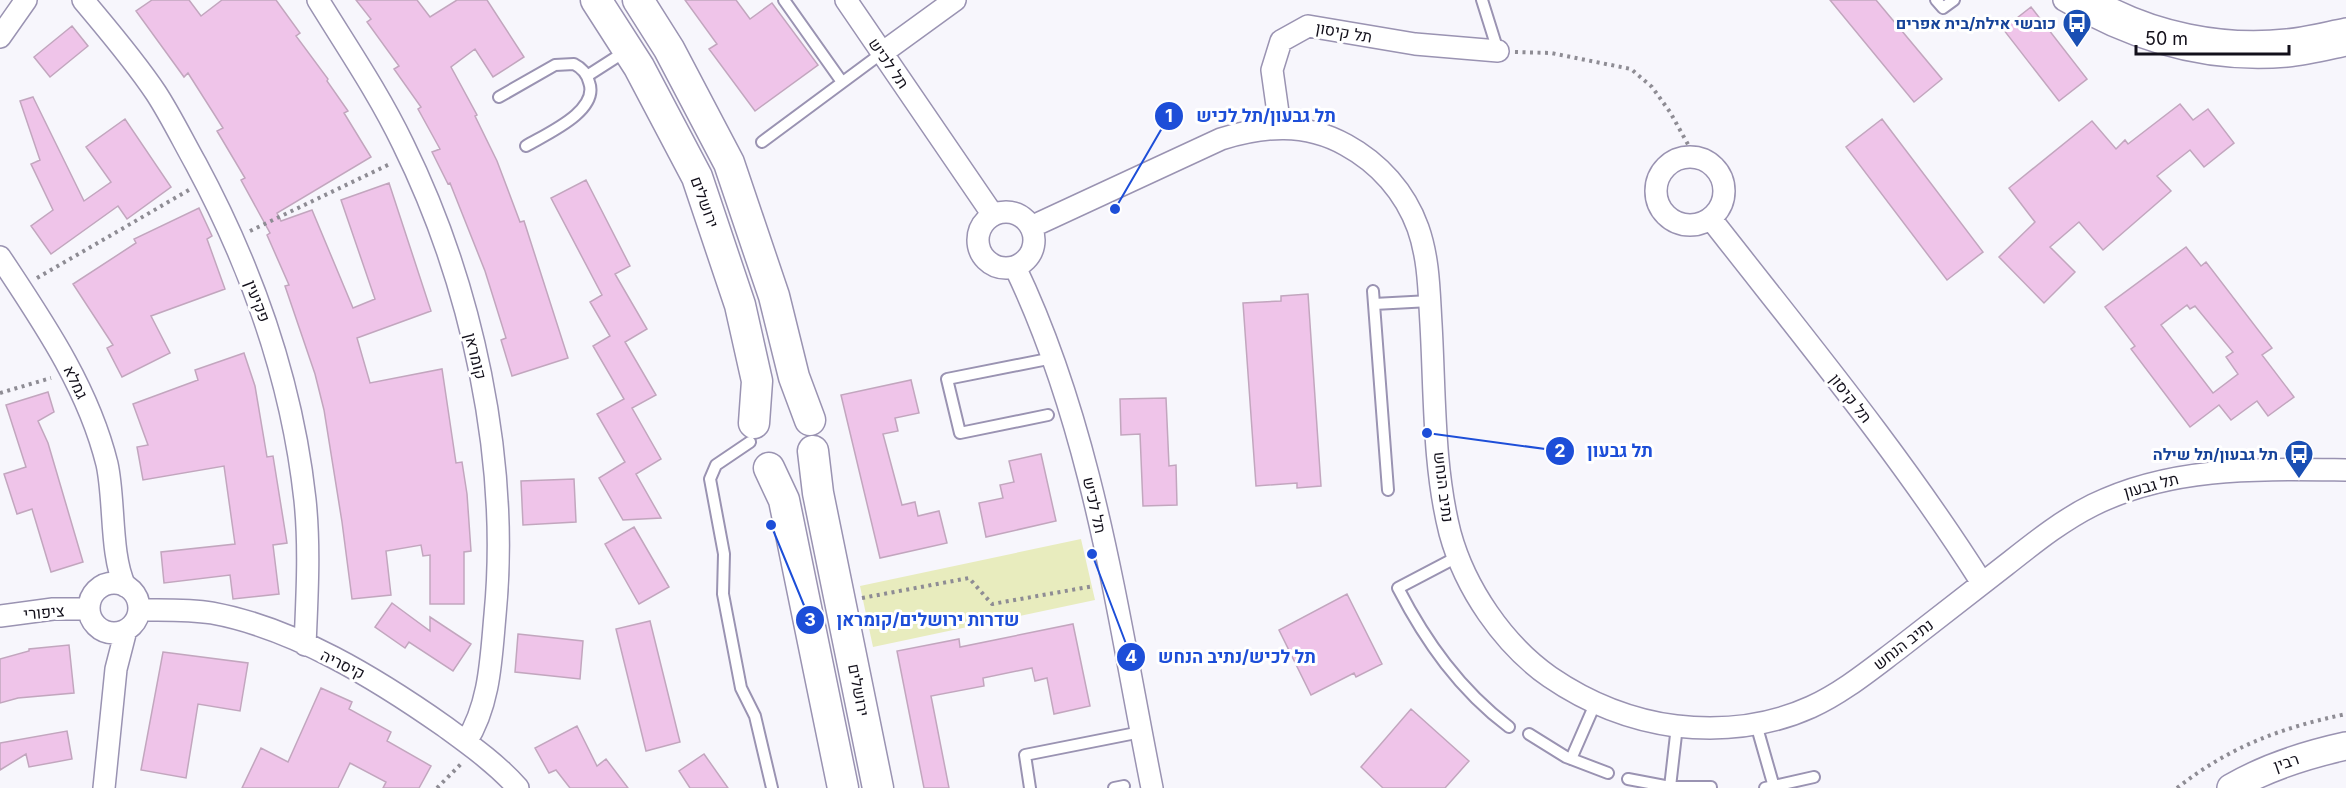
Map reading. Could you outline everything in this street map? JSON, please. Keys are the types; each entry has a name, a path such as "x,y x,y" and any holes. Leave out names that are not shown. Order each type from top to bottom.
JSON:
{"main road":[{"name":"ירושלים","path":"596,0 666,115 697,177 740,305 758,381 752,432"},
{"path":"638,0 669,49 729,163 774,296 794,377 815,430 813,451 798,468 780,472 760,462 752,432 761,414 780,406 801,412 810,420"},
{"name":"ירושלים","path":"813,451 818,493 878,788"},
{"path":"769,468 784,500 843,788"}],"street":[{"path":"0,38 26,0"},
{"name":"פקיעין","path":"83,0 125,50 157,95 205,181 233,240 269,330 296,433 305,502 308,563 305,645"},
{"name":"קומראן","path":"318,0 375,93 429,202 456,282 480,371 489,425 499,557 497,603 486,691 471,746"},
{"name":"תל לכיש","path":"846,0 993,215"},
{"path":"882,53 955,0"},
{"path":"2064,0 2112,27 2191,52 2234,58 2289,56 2346,45"},
{"path":"2096,0 2148,24 2194,36 2235,42 2287,40 2346,29"},
{"name":"תל קיסון","path":"1280,127 1272,70 1281,42 1308,26 1415,44 1498,51"},
{"name":"נתיב הנחש","path":"1031,227 1221,139 1250,130 1280,127 1309,130 1336,139 1362,154 1384,173 1403,198 1417,228 1426,262 1440,472 1450,534 1473,590 1506,637 1547,675 1594,704 1647,722 1701,729 1756,724 1810,707 1861,677 1982,583"},
{"path":"1681,157 1695,157 1707,161 1718,170 1724,183 1724,196 1720,209 1711,219 1698,225 1685,225 1673,221 1662,212 1656,199 1656,186 1660,174 1669,163 1681,157"},
{"path":"1014,213 1026,219 1031,227 1034,239 1032,252 1015,267 998,267 981,253 979,232 993,215 1014,213"},
{"name":"תל קיסון","path":"1711,219 1883,439 1943,520 1982,583"},
{"name":"גמלא","path":"0,257 72,371 98,433 107,465 115,522 120,566 116,585"},
{"name":"תל לכיש","path":"1015,267 1038,314 1054,358 1084,460 1112,582 1152,788"},
{"name":"תל גבעון","path":"1982,583 2067,519 2092,505 2141,486 2188,475 2231,471 2346,471"},
{"path":"116,585 135,595 139,610 135,621 126,630 113,634 101,630 92,621 88,609 94,592 116,585"},
{"name":"ציפורי","path":"0,616 53,609 88,609"},
{"name":"קיסריה","path":"139,610 190,610 213,613 254,625 305,645 387,686 471,746 518,788"},
{"path":"101,630 108,653 109,724"},
{"path":"104,788 116,669 126,630"},
{"name":"רבין","path":"2230,788 2255,774 2292,759 2346,746"}],"lane":[{"path":"784,0 842,82"},
{"path":"1482,0 1498,51"},
{"path":"1936,0 1942,8 1954,0"},
{"path":"586,76 628,50"},
{"path":"762,142 882,53"},
{"path":"500,97 560,63 574,64 586,76 591,91 583,108 526,146"},
{"path":"1373,291 1388,490"},
{"path":"1374,304 1430,301"},
{"path":"1048,415 960,433 947,379 1054,358"},
{"path":"752,432 716,465 710,479 724,554 723,594 741,688 755,716 772,788"},
{"path":"1459,556 1398,588 1422,633 1449,670 1477,701 1509,727"},
{"path":"1571,759 1594,704"},
{"path":"1756,724 1770,787 1814,777"},
{"path":"1670,787 1677,726"},
{"path":"1030,788 1025,756 1141,732"},
{"path":"1529,734 1571,759 1608,773"},
{"path":"1628,779 1670,787 1711,787"}],"path":[{"path":"1498,51 1551,53 1631,69 1652,87 1670,112 1695,157"},
{"path":"233,240 408,156"},
{"path":"20,288 205,181"},
{"path":"0,393 72,371"},
{"path":"841,602 969,578 992,604 1112,582"},
{"path":"2177,788 2203,768 2241,746 2283,729 2346,714"},
{"path":"437,788 471,746"}],"green space":[{"path":"1081,539 1095,600 873,647 860,586"}],"building":[{"path":"152,0 189,0 201,16 222,0 276,0 300,33 296,36 348,111 344,113 371,157 277,213 281,221 312,210 353,308 375,299 341,200 389,183 431,311 357,338 370,383 442,369 456,463 462,462 467,494 471,551 464,552 464,604 430,604 430,555 423,556 421,545 386,551 391,595 352,599 324,410 315,374 285,286 289,285 267,235 270,233 241,180 245,178 217,131 223,128 188,73 184,77 136,11"},
{"path":"356,0 417,0 430,17 457,0 487,0 524,57 493,77 475,49 451,67 477,115 475,116 497,161 520,222 524,221 568,358 512,376 501,340 506,338 485,271 450,183 448,184 432,152 440,149 418,109 421,107 394,69 399,66 367,22 371,19"},
{"path":"685,0 736,0 750,19 772,3 818,65 755,111 709,49 717,44"},
{"path":"1830,0 1876,0 1942,79 1914,102"},
{"path":"2031,7 2087,79 2059,101 2003,29"},
{"path":"72,26 88,46 50,77 34,57"},
{"path":"33,97 84,201 111,182 86,147 125,119 171,187 127,219 118,206 51,254 31,226 53,210 31,164 40,160 20,101"},
{"path":"2180,104 2193,120 2208,109 2234,143 2204,167 2190,150 2157,176 2171,191 2103,250 2079,222 2050,247 2075,272 2044,303 1999,257 2035,222 2009,188 2092,121 2116,149 2125,140 2128,144"},
{"path":"1882,119 1983,252 1947,280 1846,147"},
{"path":"586,180 630,266 615,274 647,329 625,342 656,395 632,408 661,459 636,474 661,518 623,520 599,478 625,462 597,414 624,399 593,346 610,336 590,302 602,295 551,198"},
{"path":"199,208 212,236 207,239 225,289 151,316 170,353 122,377 107,348 113,345 73,284 136,243 134,239"},
{"path":"2186,247 2201,266 2206,262 2272,348 2262,355 2294,397 2268,416 2257,401 2231,420 2219,405 2190,427 2131,349 2135,346 2105,307","holes":["2187,305 2190,309 2195,306 2233,352 2226,357 2238,374 2213,393 2161,325"]},
{"path":"1308,294 1321,486 1297,488 1297,483 1256,486 1243,303 1281,301 1281,296"},
{"path":"244,353 255,386 267,457 273,456 287,543 273,545 279,594 233,599 230,575 164,583 161,552 235,544 224,466 143,480 137,447 148,445 133,404 198,380 195,370"},
{"path":"911,380 919,413 895,418 898,431 883,434 902,505 915,502 918,516 939,511 947,543 880,558 841,395"},
{"path":"48,392 54,412 38,421 48,443 83,562 51,572 32,509 17,514 4,474 26,467 6,405"},
{"path":"1166,398 1169,466 1176,465 1177,505 1143,506 1140,434 1121,435 1120,399"},
{"path":"1041,454 1056,521 986,537 979,503 1003,498 1000,485 1014,482 1009,461"},
{"path":"574,479 576,522 523,525 521,481"},
{"path":"634,527 669,587 639,604 605,544"},
{"path":"1347,594 1382,664 1356,677 1354,673 1311,695 1279,630"},
{"path":"392,603 430,631 430,617 471,644 453,671 409,642 405,648 375,627"},
{"path":"650,621 680,742 646,751 616,629"},
{"path":"1073,624 1090,706 1054,714 1047,678 1035,681 1032,668 983,678 984,686 931,696 949,788 924,788 897,651 959,639 960,647"},
{"path":"518,634 583,641 580,679 515,672"},
{"path":"69,645 74,693 18,698 0,703 0,659 29,651 29,649"},
{"path":"163,652 248,663 240,711 198,704 186,778 141,770"},
{"path":"321,688 352,702 349,709 391,732 387,741 431,766 419,788 383,788 386,782 350,763 338,788 242,788 261,748 288,762"},
{"path":"1411,709 1469,761 1445,788 1383,788 1361,767"},
{"path":"577,726 597,766 606,759 628,788 570,788 556,770 549,773 535,748"},
{"path":"67,731 72,759 29,767 26,754 0,770 0,743"},
{"path":"704,754 728,788 690,788 679,771"}],"place":[{"name":"כובשי אילת/בית אפרים","path":"2077,48"},
{"name":"תל גבעון/תל לכיש","path":"1115,209"},
{"name":"תל גבעון","path":"1427,433"},
{"name":"תל גבעון/תל שילה","path":"2299,480"},
{"name":"שדרות ירושלים/קומראן","path":"771,525"},
{"name":"תל לכיש/נתיב הנחש","path":"1092,554"}]}
